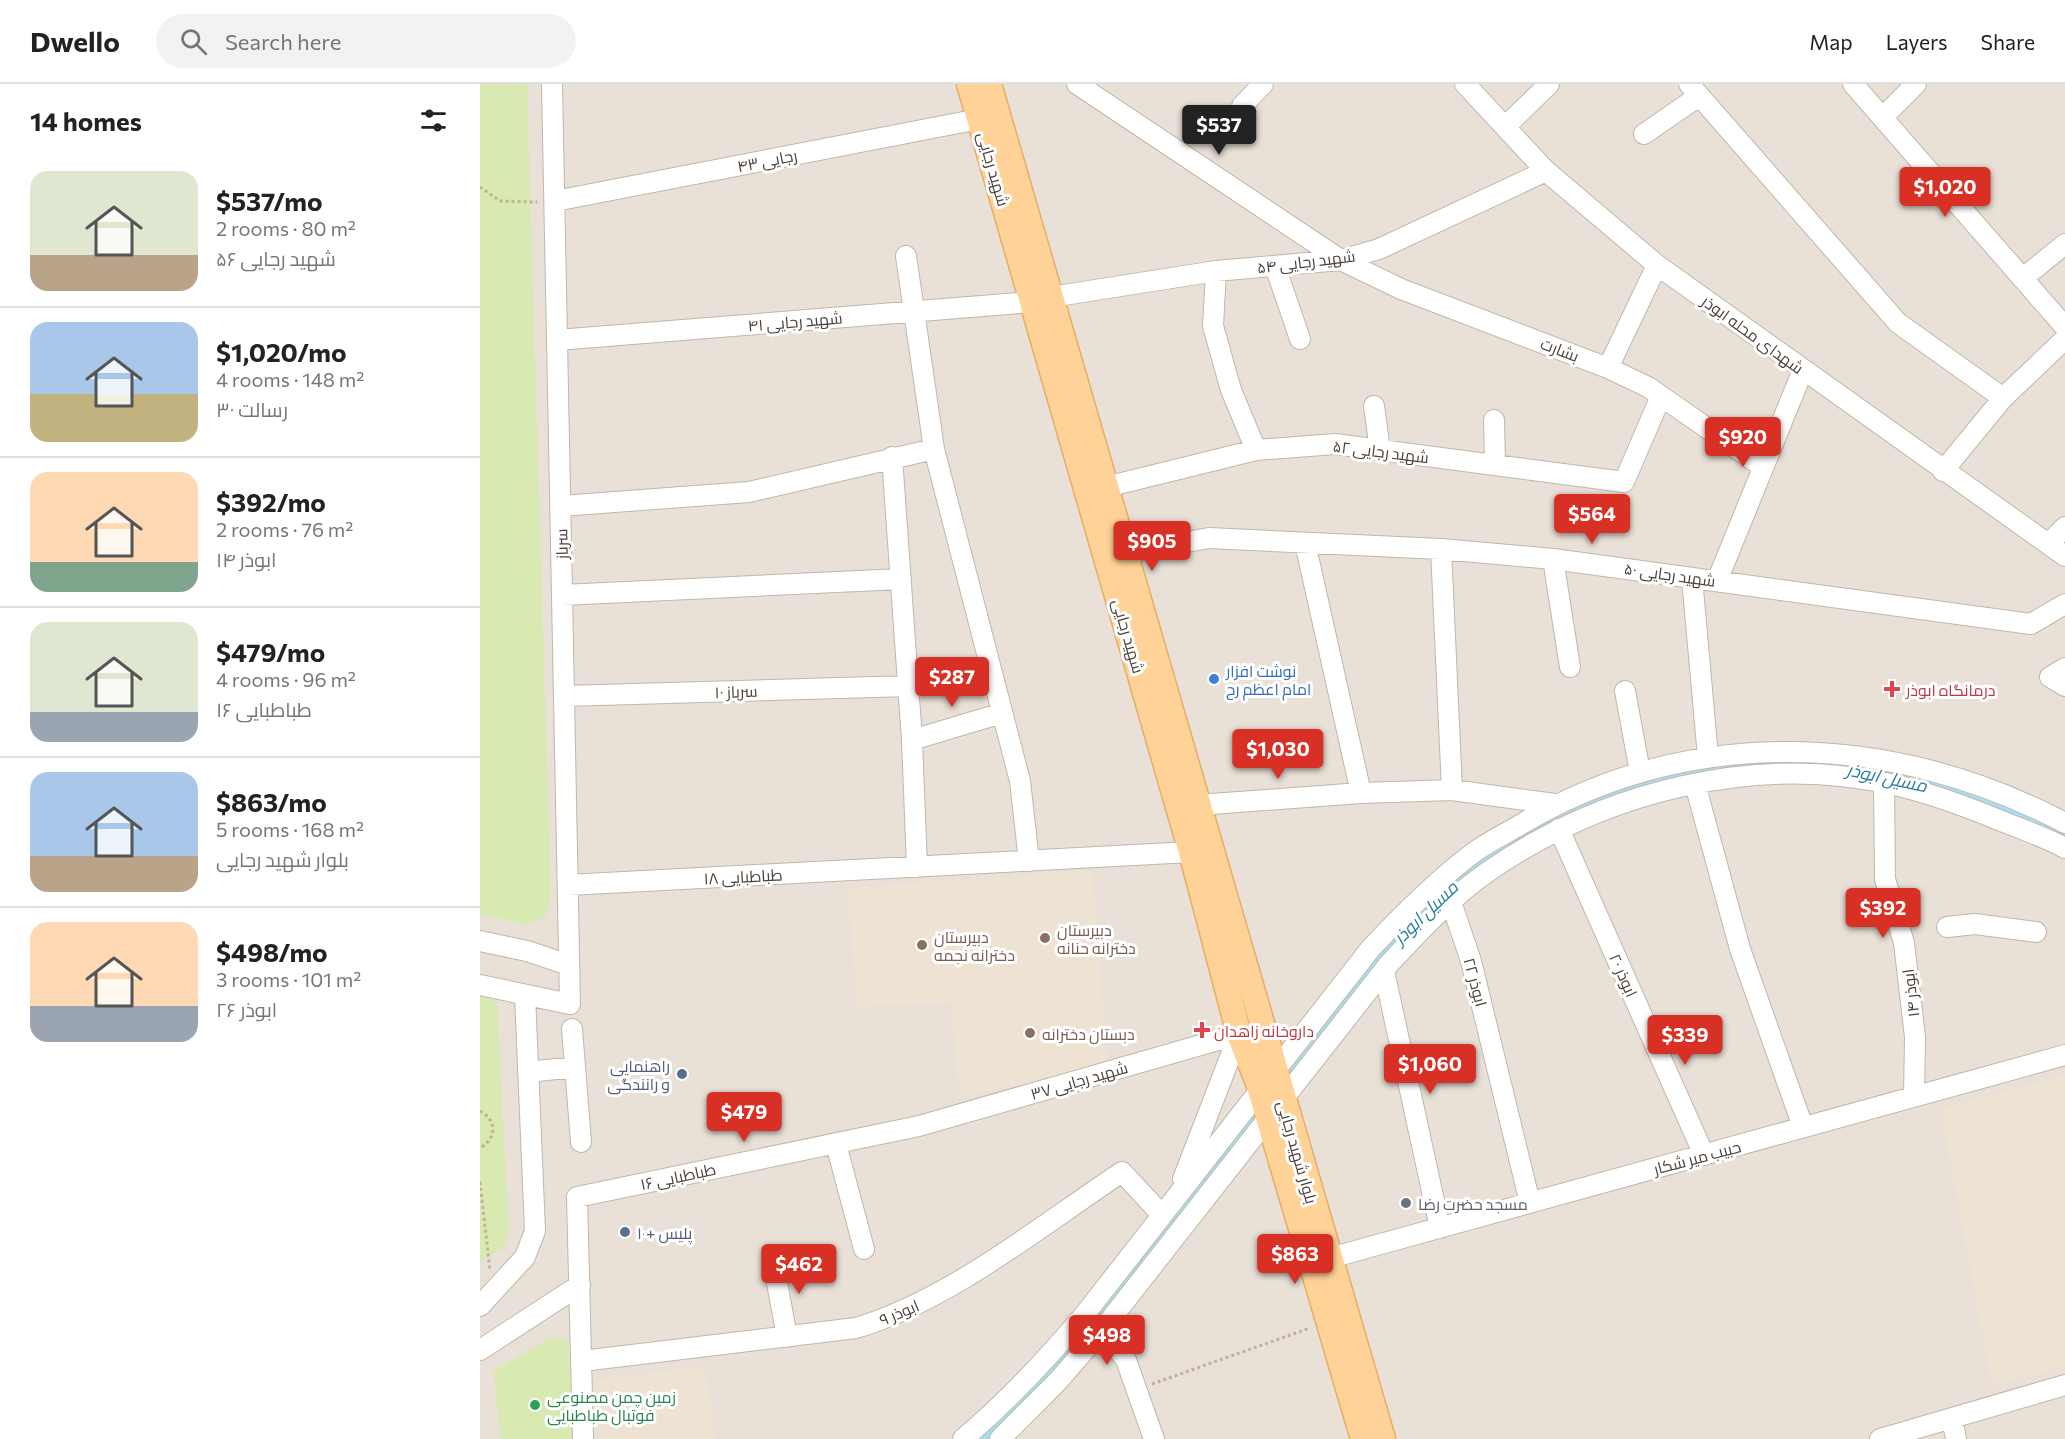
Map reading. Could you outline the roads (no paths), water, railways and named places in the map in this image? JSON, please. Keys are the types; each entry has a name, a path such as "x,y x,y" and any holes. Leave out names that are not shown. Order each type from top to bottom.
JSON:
{"main road":[{"name":"شهید رجایی","path":"969,84 1106,488 1198,805 1276,1109"},
{"name":"شهید رجایی","path":"989,84 1042,300 1239,1034 1267,1081"},
{"name":"بلوار شهید رجایی","path":"1276,1109 1330,1258 1383,1439"},
{"name":"بلوار شهید رجایی","path":"1276,1109 1328,1321 1363,1439"}],"street":[{"name":"سرباز","path":"525,995 570,1004 552,84"},
{"name":"بشارت","path":"1077,84 1341,260 1401,290 1608,368 1661,396 1763,467"},
{"path":"1242,106 1263,84"},
{"name":"شهدای محله ابوذر","path":"1465,84 1546,171 1657,265 2065,556"},
{"path":"1505,127 1549,84"},
{"path":"1853,84 2065,327"},
{"path":"1883,117 1916,84"},
{"path":"1644,134 1694,90 1898,323 2003,398"},
{"name":"رجایی ۴۳","path":"555,201 979,118"},
{"name":"شهید رجایی ۵۴","path":"1042,300 1216,271 1341,260 1379,249 1546,171"},
{"path":"2023,278 2065,244"},
{"path":"906,256 934,449 1020,781 1029,861"},
{"path":"1608,368 1657,265"},
{"path":"1275,266 1300,339"},
{"path":"1216,271 1213,326 1231,390 1256,450"},
{"name":"شهید رجایی ۴۱","path":"557,340 1042,300"},
{"path":"1943,471 2003,398 2065,339"},
{"path":"1717,581 1803,370"},
{"name":"شهید رجایی ۵۲","path":"1106,488 1256,450 1335,444 1624,482 1661,396"},
{"path":"1374,406 1380,450"},
{"path":"1494,420 1495,465"},
{"path":"561,506 749,492 934,449"},
{"path":"892,457 912,740 917,867"},
{"path":"2048,544 2065,526"},
{"name":"شهید رجایی ۵۰","path":"1125,553 1209,538 1441,549 1552,558 2031,624 2065,604"},
{"path":"1305,543 1361,793"},
{"path":"1441,549 1452,790"},
{"path":"1552,558 1570,667"},
{"path":"1692,578 1708,757"},
{"path":"562,595 901,579"},
{"path":"2065,668 2050,676 2065,686"},
{"name":"سرباز ۱۰","path":"564,696 908,686"},
{"path":"1625,691 1640,772"},
{"path":"912,740 1002,712"},
{"path":"963,1439 993,1414 1041,1366 1371,948 1418,898 1475,852 1555,804 1640,772 1708,757 1777,750 1834,753 1900,762 1972,784 2065,823"},
{"path":"1000,1439 1058,1382 1103,1329 1384,971 1434,916 1488,871 1559,829 1640,796 1717,779 1778,774 1832,776 1884,784 1964,806 2065,848"},
{"path":"1695,784 1740,949 1803,1127"},
{"name":"ابوذر ۱۴","path":"1884,784 1885,879 1904,943 1915,1037 1914,1096"},
{"path":"1198,805 1361,793 1452,790 1555,804"},
{"name":"ابوذر ۲۰","path":"1559,829 1704,1155"},
{"name":"طباطبایی ۱۸","path":"568,885 1191,852"},
{"name":"ابوذر ۲۲","path":"1450,902 1471,961 1530,1203"},
{"path":"1947,927 1975,924 2036,932"},
{"path":"480,941 526,951 569,965"},
{"path":"1384,971 1440,1228"},
{"path":"480,985 525,995 535,1232 525,1257 486,1300"},
{"path":"572,1029 580,1142"},
{"path":"1175,1199 1239,1034"},
{"name":"شهید رجایی ۳۷","path":"919,1126 1239,1034"},
{"name":"حبیب میر شکار","path":"1330,1258 2065,1055"},
{"path":"528,1072 575,1066"},
{"name":"طباطبایی ۱۶","path":"580,1285 577,1197 919,1126"},
{"path":"836,1144 864,1249"},
{"name":"ابوذر ۹","path":"582,1361 856,1328 892,1318 939,1294 1122,1172 1162,1215"},
{"path":"773,1261 787,1337"},
{"path":"480,1350 580,1285"},
{"path":"580,1285 583,1439"},
{"path":"1103,1329 1126,1360 1154,1439"},
{"path":"1880,1439 2065,1385"},
{"path":"1952,1418 1956,1439"}],"waterway":[{"name":"مسیل ابوذر","path":"978,1439 1025,1399 1130,1276 1385,951 1429,904 1465,874 1582,805 1631,785 1708,769 1770,764 1805,765"},
{"name":"مسیل ابوذر","path":"1925,783 2014,812 2065,836"}],"place":[{"name":"نوشت افزار امام اعظم رح","path":"1214,679"},
{"name":"درمانگاه ابوذر","path":"1892,689"},
{"name":"دبیرستان دخترانه حنانه","path":"1045,938"},
{"name":"دبیرستان دخترانه نجمه","path":"922,945"},
{"name":"داروخانه زاهدان","path":"1202,1030"},
{"name":"دبستان دخترانه","path":"1030,1033"},
{"name":"راهنمایی و رانندگی","path":"682,1074"},
{"name":"مسجد حضرت رضا","path":"1406,1203"},
{"name":"پلیس +۱۰","path":"625,1232"},
{"name":"زمین چمن مصنوعی فوتبال طباطبایی","path":"535,1405"}]}
